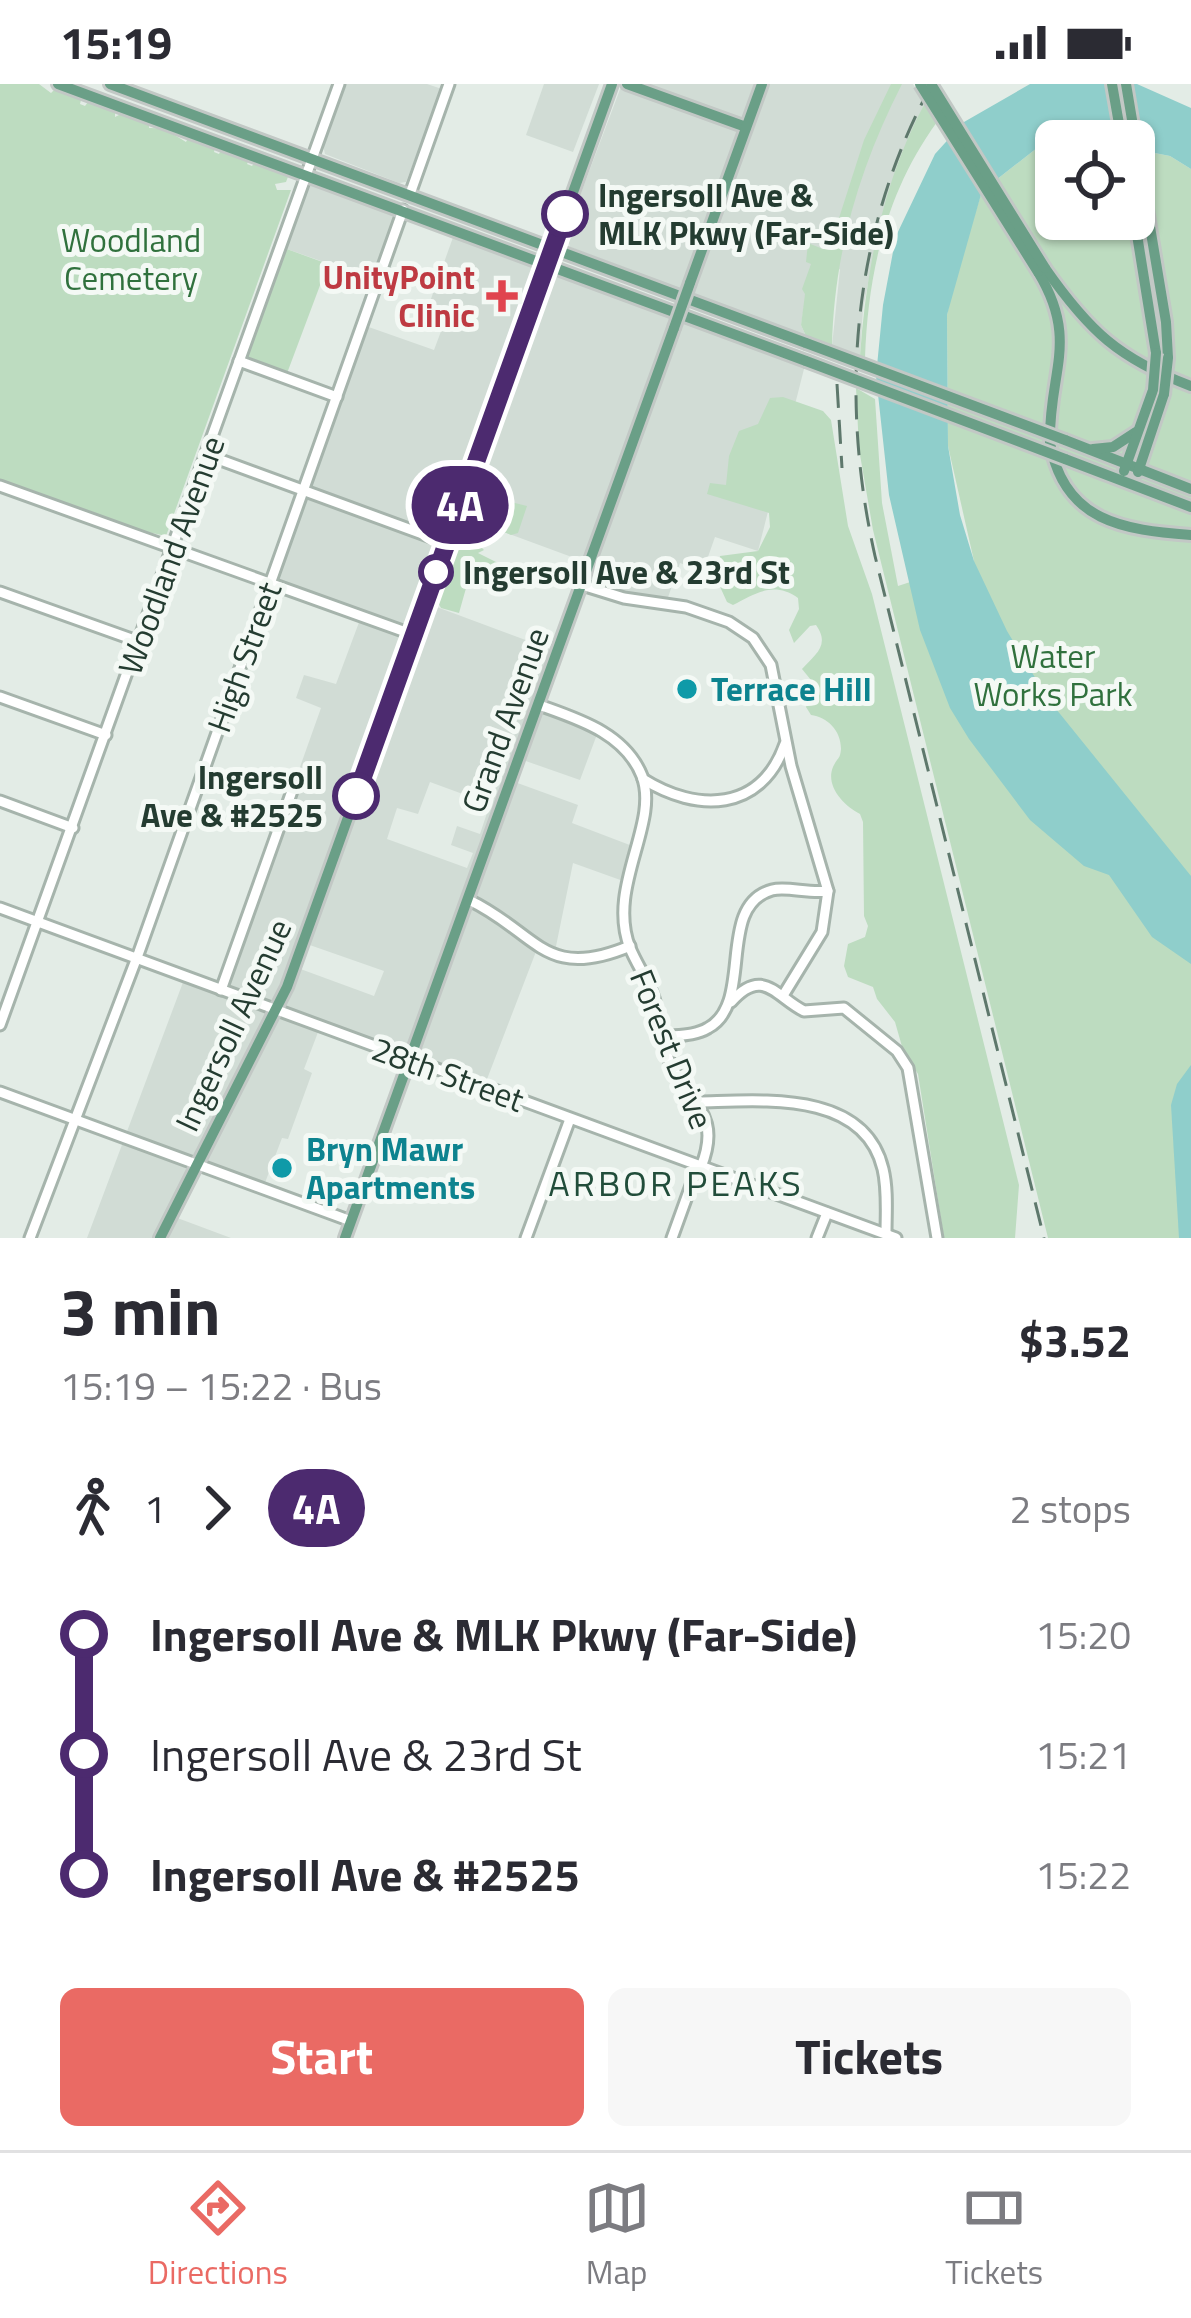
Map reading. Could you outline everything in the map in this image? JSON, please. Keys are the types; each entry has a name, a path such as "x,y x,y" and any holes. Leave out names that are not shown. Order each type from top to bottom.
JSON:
{"main road":[{"path":"58,84 307,173 1191,507"},
{"path":"110,84 1191,489"},
{"name":"Ingersoll Avenue","path":"160,1238 277,1011 612,84"},
{"path":"627,84 746,127"},
{"name":"Grand Avenue","path":"345,1238 762,84"},
{"path":"920,84 1042,270 1084,322 1140,365 1191,386"},
{"path":"931,84 1042,270 1054,300 1061,326 1050,424 1053,459 1069,491 1091,512 1118,526 1191,536"},
{"path":"1112,84 1118,120"},
{"path":"1126,84 1130,120"},
{"path":"1126,483 1139,470 1162,355 1145,240"},
{"path":"1126,483 1126,465 1158,392"},
{"path":"1088,450 1113,447 1139,430"}],"street":[{"name":"Woodland Avenue","path":"0,1025 338,84"},
{"path":"410,194 449,84"},
{"name":"High Street","path":"30,1238 136,958 403,209"},
{"path":"239,362 337,397"},
{"path":"208,454 447,543"},
{"path":"0,486 414,635"},
{"path":"582,585 711,614 746,632 764,650 775,675 785,744 828,891 822,932 784,994"},
{"path":"0,592 140,642"},
{"path":"0,697 106,735"},
{"path":"539,705 610,736 643,779 690,801 724,801 747,791 766,776 785,744"},
{"name":"Forest Drive","path":"643,779 642,818 622,911 671,1066 698,1102 709,1133 709,1148 672,1238"},
{"path":"221,990 292,791"},
{"path":"0,802 73,828"},
{"path":"731,1002 738,936 757,898 770,890 828,891"},
{"path":"469,900 504,918 538,948 563,959 590,960 630,946"},
{"name":"28th Street","path":"0,908 891,1236"},
{"path":"662,1036 705,1030 718,1022 739,993 756,986 784,994 804,1011 833,1007 850,1011 905,1061 916,1096 937,1238"},
{"path":"0,1092 351,1221"},
{"path":"698,1102 793,1102 848,1121 872,1144 883,1168 891,1236"},
{"path":"526,1238 571,1119"},
{"path":"817,1238 827,1213"}],"shaded area":[{"path":"345,84 427,84 442,89 406,182 325,154 323,145"},
{"path":"544,84 599,84 573,152 526,135"},
{"path":"622,84 754,84 712,203 717,205 762,84 913,84 925,103 899,160 881,220 863,308 860,356 832,346 840,269 807,288 801,325 806,336 570,247 566,233"},
{"path":"307,174 403,210 378,281 284,248"},
{"path":"456,229 806,361 758,551 715,537 703,571 680,563 666,603 582,585 588,563 458,515 426,603 558,652 540,705 599,729 580,780 520,759 512,781 578,805 572,823 635,847 626,882 573,863 554,956 537,949 484,1087 320,1027 304,1069 312,1073 288,1139 282,1138 263,1188 198,1164 172,1216 231,1238 87,1238 185,977 221,989 321,708 296,698 304,675 336,684 361,617 270,583 363,325 434,350 446,318 427,310","holes":["430,782 490,804 480,834 457,826 451,845 473,853 467,868 387,839 397,808 418,814","304,943 384,971 374,996 295,967"]}],"green space":[{"name":"Woodland Cemetery","path":"0,84 39,84 51,93 54,90 81,100 85,106 88,102 115,112 115,117 121,114 186,142 188,138 215,148 219,154 221,150 249,160 252,166 255,162 289,174 286,182 275,184 277,190 291,190 166,536 97,521 0,486"},
{"path":"891,84 902,84 852,210 838,277 832,346 806,336 801,325 802,289 811,264 806,262 808,243 823,249 831,243 864,140"},
{"path":"925,103 937,122 905,176 883,234 870,295 865,358 860,356 863,324 879,226 898,163"},
{"name":"Water Works Park","path":"1035,150 1035,240 1155,240 1155,153 1191,169 1191,1238 1048,1238 873,530 859,449 856,388 875,399 882,503 898,586 974,561 948,446 947,315 982,191"},
{"path":"284,248 328,264 286,376 239,361"},
{"path":"783,397 823,411 831,420 848,526 872,594 1019,1185 1015,1238 944,1238 918,1074 873,987 848,977 844,966 848,944 865,937 868,926 863,822 838,795 832,781 841,752 839,736 806,707 815,685 802,669 819,650 820,632 816,625 810,626 794,643 789,630 799,609 798,598 773,590 733,605 716,578 720,556 758,551 770,527 769,513 707,494 710,483 726,485 729,456 739,431 758,424 770,398"},
{"path":"511,502 527,506 518,533 491,527 480,546 484,550 478,553 502,565 501,574 477,567 470,574 459,613 441,608 437,601 463,529 478,513 502,519"}],"water":[{"path":"1030,84 1137,84 1191,108 1191,169 1155,153 1155,120 1035,120 1035,150 982,191 947,315 948,446 974,561 1007,631 1048,699 1191,876 1191,964 1152,937 1109,875 1084,866 1030,820 950,708 920,630 889,495 876,376 896,236 935,154 964,122"},
{"path":"1191,1065 1191,1238 1179,1238 1171,1105 1177,1084"}],"railway":[{"path":"932,84 905,140 869,255 860,315 857,435 875,556 1044,1238"},
{"path":"837,384 842,468"}],"bus line":[{"name":"4A","path":"356,796 565,214"}],"place":[{"name":"Ingersoll Ave & MLK Pkwy (Far-Side)","path":"565,214"},
{"name":"UnityPoint Clinic","path":"502,296"},
{"name":"Ingersoll Ave & 23rd St","path":"436,572"},
{"name":"Terrace Hill","path":"687,689"},
{"name":"Ingersoll Ave & #2525","path":"356,796"},
{"name":"Bryn Mawr Apartments","path":"282,1168"}],"district":[{"name":"ARBOR PEAKS","path":"676,1183"}]}
